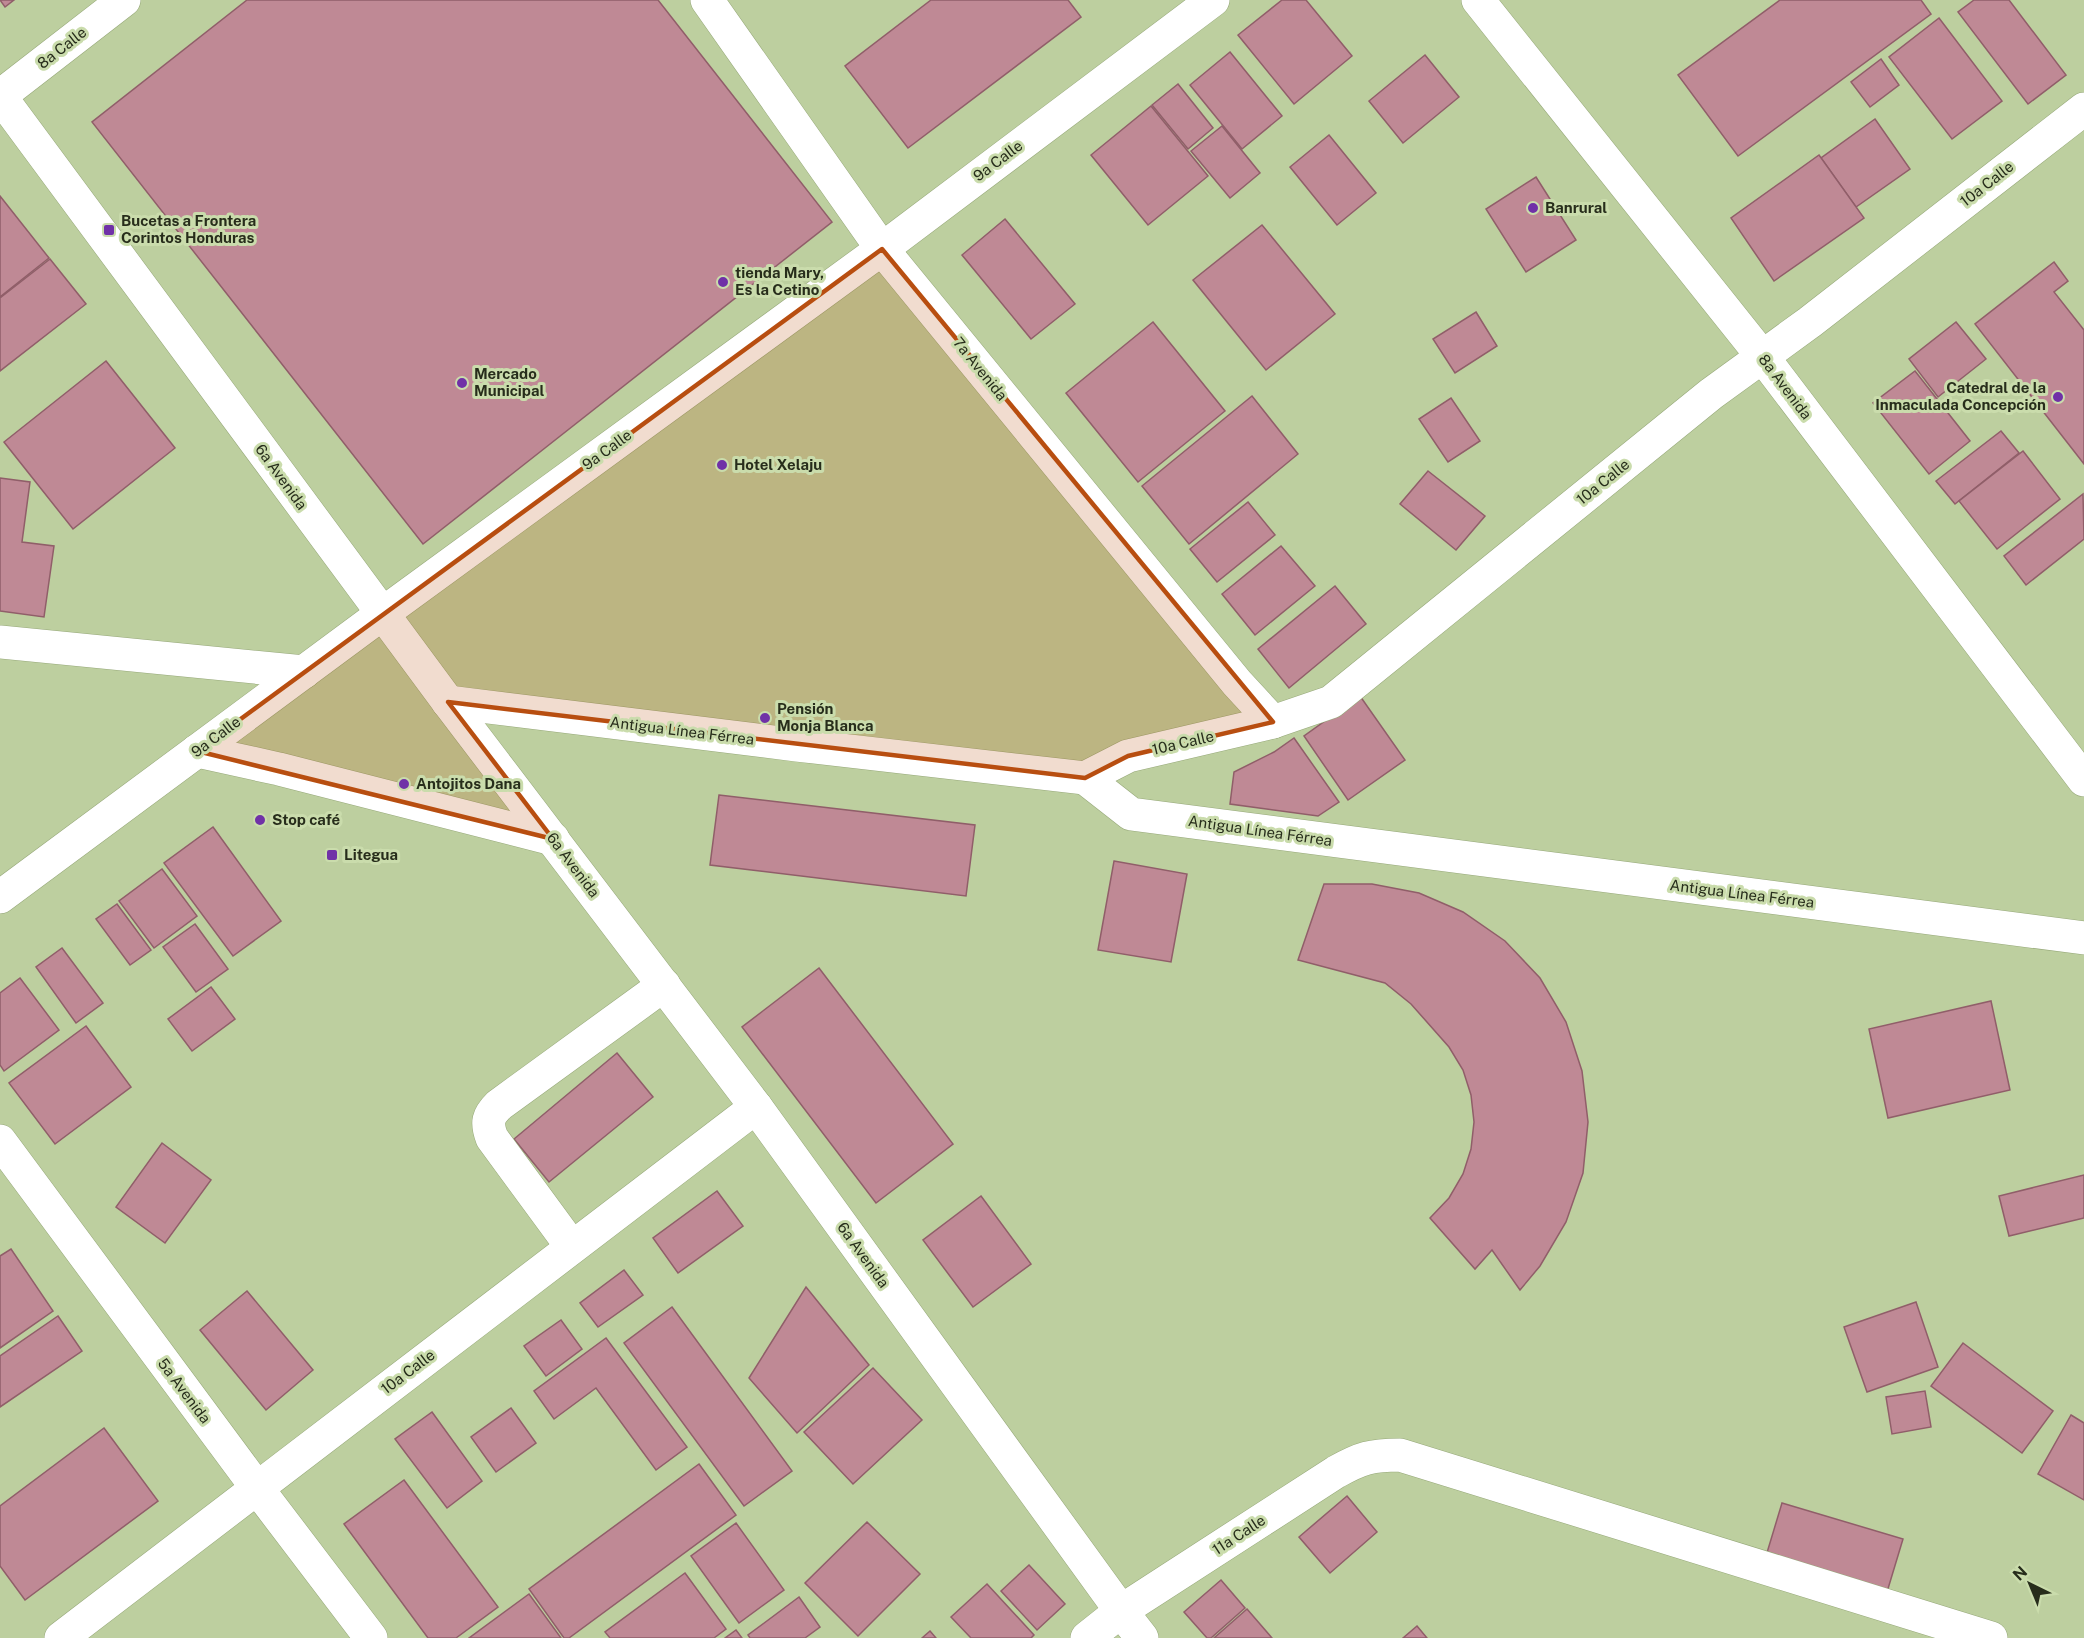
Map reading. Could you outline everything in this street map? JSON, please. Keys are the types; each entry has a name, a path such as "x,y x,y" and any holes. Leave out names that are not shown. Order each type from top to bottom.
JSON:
{"street":[{"name":"8a Calle","path":"0,96 124,0"},
{"name":"7a Avenida","path":"707,0 882,249 1237,683 1273,722"},
{"name":"9a Calle","path":"0,897 382,614 882,249 1213,0"},
{"name":"8a Avenida","path":"1478,0 1762,356 2084,780"},
{"name":"6a Avenida","path":"0,96 382,614 756,1107 1142,1638"},
{"name":"10a Calle","path":"1085,778 1128,756 1273,722 1331,702 1711,394 1810,322 2084,109"},
{"path":"0,642 304,672"},
{"name":"Antigua Línea Férrea","path":"448,702 1085,778 1131,814 2084,938"},
{"path":"197,751 279,769 553,839"},
{"path":"572,1247 492,1138 487,1124 489,1114 664,984"},
{"name":"10a Calle","path":"61,1638 756,1107"},
{"name":"5a Avenida","path":"0,1142 371,1638"},
{"name":"11a Calle","path":"1087,1638 1121,1611 1336,1472 1358,1460 1377,1455 1400,1455 1991,1638"}],"highlighted area":[{"path":"882,249 1273,722 1128,756 1085,778 448,702 553,839 197,751"}],"building":[{"path":"0,0 14,0 5,7"},
{"name":"Mercado Municipal","path":"247,0 658,0 832,222 423,544 92,122"},
{"path":"931,0 1068,0 1081,17 908,148 845,66"},
{"path":"1282,0 1306,0 1352,56 1294,104 1238,35"},
{"path":"1780,0 1921,0 1931,14 1738,156 1678,75"},
{"path":"1974,0 2009,0 2066,75 2028,104 1958,12"},
{"path":"1939,18 2002,101 1952,139 1889,57"},
{"path":"1230,52 1282,116 1242,149 1190,85"},
{"path":"1425,55 1459,97 1403,143 1369,101"},
{"path":"1881,59 1899,85 1870,107 1851,82"},
{"path":"1178,84 1213,128 1188,149 1152,105"},
{"path":"1151,106 1208,176 1148,225 1091,155"},
{"path":"1875,119 1910,169 1856,207 1821,158"},
{"path":"1222,126 1260,173 1230,198 1191,151"},
{"path":"1329,135 1376,193 1337,225 1290,167"},
{"path":"1819,155 1864,218 1774,281 1731,218"},
{"path":"1536,177 1576,240 1526,272 1486,209"},
{"path":"0,196 49,258 0,297"},
{"path":"1005,219 1075,304 1031,339 962,255"},
{"path":"1262,225 1335,314 1266,370 1193,280"},
{"path":"50,259 86,304 0,371 0,298"},
{"name":"Catedral de la Inmaculada Concepción","path":"2054,262 2068,281 2054,292 2084,330 2084,464 1975,324"},
{"path":"1476,312 1497,346 1455,373 1433,339"},
{"path":"1153,322 1225,411 1138,482 1066,393"},
{"path":"1956,322 1986,359 1938,397 1909,359"},
{"path":"106,361 175,448 73,529 4,442"},
{"path":"1915,371 1970,441 1929,474 1873,403"},
{"path":"1252,396 1298,454 1189,544 1142,486"},
{"path":"1451,398 1480,441 1448,462 1419,419"},
{"path":"2001,431 2019,453 1955,504 1936,481"},
{"path":"2023,451 2060,499 1997,549 1959,501"},
{"path":"1428,471 1485,516 1456,550 1400,504"},
{"path":"0,478 30,482 22,542 54,546 44,617 0,611"},
{"path":"2083,494 2084,539 2026,585 2004,556"},
{"path":"1248,502 1275,535 1217,582 1190,549"},
{"path":"1281,546 1315,586 1255,635 1222,594"},
{"path":"1335,586 1366,624 1289,688 1258,649"},
{"path":"1360,696 1405,760 1348,800 1304,736"},
{"path":"1294,738 1339,802 1318,816 1230,804 1234,772 1274,752"},
{"path":"719,795 975,825 966,896 710,865"},
{"path":"213,827 281,921 233,956 164,863"},
{"path":"1114,861 1187,874 1171,962 1098,950"},
{"path":"162,869 197,916 154,948 119,901"},
{"path":"1324,884 1372,884 1419,893 1463,912 1505,941 1540,978 1566,1022 1582,1071 1588,1122 1583,1173 1566,1222 1540,1266 1520,1290 1492,1250 1475,1269 1430,1218 1449,1198 1463,1174 1471,1149 1474,1122 1471,1095 1463,1070 1449,1047 1411,1004 1385,983 1298,960"},
{"path":"117,904 151,950 130,965 96,919"},
{"path":"195,924 228,969 196,992 163,947"},
{"path":"62,948 103,1003 76,1023 36,967"},
{"path":"819,968 953,1144 876,1203 742,1027"},
{"path":"20,978 59,1030 4,1071 0,1065 0,993"},
{"path":"211,987 235,1019 192,1051 168,1019"},
{"path":"1991,1001 2010,1090 1888,1118 1869,1029"},
{"path":"86,1026 131,1087 55,1144 9,1083"},
{"path":"617,1053 653,1097 549,1182 514,1139"},
{"path":"162,1143 211,1180 165,1243 116,1207"},
{"path":"2084,1175 2084,1218 2009,1236 1999,1196"},
{"path":"717,1191 743,1226 678,1273 653,1238"},
{"path":"981,1196 1031,1264 973,1307 923,1240"},
{"path":"11,1249 53,1311 0,1348 0,1256"},
{"path":"624,1270 643,1295 598,1327 580,1303"},
{"path":"806,1287 869,1365 797,1433 749,1378"},
{"path":"247,1291 313,1370 266,1410 200,1330"},
{"path":"1916,1302 1938,1367 1867,1392 1844,1327"},
{"path":"672,1307 792,1471 744,1506 624,1343"},
{"path":"58,1316 82,1351 0,1407 0,1356"},
{"path":"561,1320 582,1349 546,1376 524,1346"},
{"path":"606,1338 687,1447 656,1470 596,1388 554,1419 534,1391"},
{"path":"1963,1343 2053,1411 2022,1453 1931,1386"},
{"path":"873,1368 922,1420 853,1484 804,1432"},
{"path":"1925,1391 1931,1427 1892,1434 1886,1397"},
{"path":"511,1408 536,1443 496,1472 471,1437"},
{"path":"432,1412 482,1481 447,1508 395,1439"},
{"path":"2071,1415 2084,1423 2084,1500 2038,1474"},
{"path":"104,1428 158,1501 25,1600 0,1566 0,1506"},
{"path":"699,1464 736,1515 569,1638 564,1638 529,1589"},
{"path":"404,1480 498,1607 456,1638 428,1638 344,1524"},
{"path":"1347,1496 1377,1532 1330,1573 1299,1537"},
{"path":"1782,1503 1903,1539 1887,1592 1766,1556"},
{"path":"867,1522 920,1574 858,1636 805,1583"},
{"path":"736,1523 784,1590 739,1623 691,1556"},
{"path":"1029,1565 1065,1604 1037,1630 1001,1591"},
{"path":"685,1573 726,1629 714,1638 610,1638 605,1632"},
{"path":"1221,1580 1245,1608 1211,1638 1207,1638 1184,1612"},
{"path":"987,1584 1034,1635 1031,1638 971,1638 951,1617"},
{"path":"529,1594 561,1638 469,1638"},
{"path":"799,1597 820,1627 805,1638 750,1638 748,1635"},
{"path":"1247,1609 1272,1638 1214,1638"},
{"path":"1417,1626 1427,1638 1403,1638"},
{"path":"736,1630 742,1638 725,1638"},
{"path":"930,1631 936,1638 922,1638"}],"place":[{"name":"Banrural","path":"1533,208"},
{"name":"Bucetas a Frontera Corintos Honduras","path":"109,230"},
{"name":"tienda Mary, Es la Cetino","path":"723,282"},
{"name":"Mercado Municipal","path":"462,383"},
{"name":"Catedral de la Inmaculada Concepción","path":"2058,397"},
{"name":"Hotel Xelaju","path":"722,465"},
{"name":"Pensión Monja Blanca","path":"765,718"},
{"name":"Antojitos Dana","path":"404,784"},
{"name":"Stop café","path":"260,820"},
{"name":"Litegua","path":"332,855"}]}
